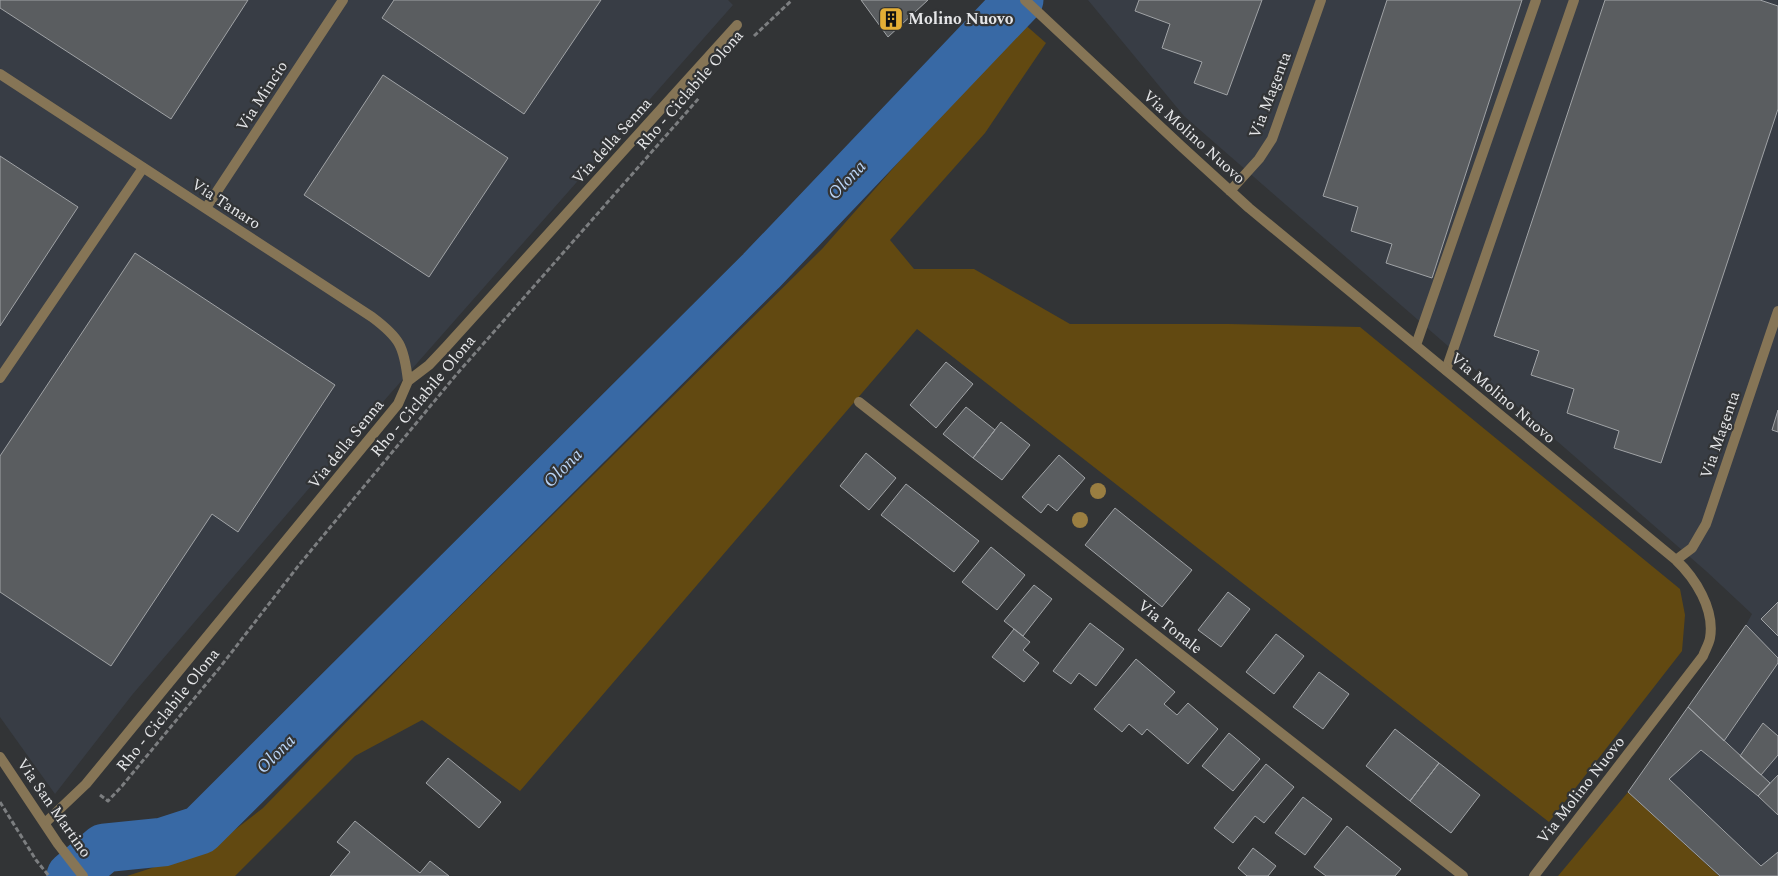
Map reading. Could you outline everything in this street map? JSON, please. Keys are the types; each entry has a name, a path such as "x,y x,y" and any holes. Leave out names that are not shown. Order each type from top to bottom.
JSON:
{"street":[{"name":"Via Mincio","path":"206,208 343,0"},
{"name":"Via Molino Nuovo","path":"1025,0 1230,191 1688,571 1707,607 1710,620 1710,638 1703,656 1534,876"},
{"name":"Via Magenta","path":"1230,191 1259,159 1272,139 1321,0"},
{"path":"1416,345 1536,0"},
{"path":"1446,370 1574,0"},
{"name":"Via della Senna","path":"45,823 86,784 398,404 408,381 435,359 737,25"},
{"name":"Via Tanaro","path":"0,74 390,331 400,344 406,358 408,381"},
{"path":"0,378 143,168"},
{"name":"Via Magenta","path":"1676,560 1692,548 1706,524 1778,311"},
{"name":"Via Tonale","path":"859,402 1463,876"},
{"name":"Via San Martino","path":"0,757 58,844 83,876"}],"path":[{"name":"Rho - Ciclabile Olona","path":"749,42 792,0"},
{"name":"Rho - Ciclabile Olona","path":"86,784 108,801 122,786 221,666 299,565 456,375 704,93"},
{"path":"0,802 36,860 50,876"}],"shaded area":[{"path":"0,0 728,0 733,5 389,395 132,695 55,794 0,717"},
{"path":"1088,0 1778,0 1778,876 1719,876 1628,792 1752,614 1706,571 1184,116"},
{"path":"1022,22 1046,43 985,133 890,240 914,269 974,269 1070,324 1229,324 1360,327 1680,589 1685,615 1682,651 1549,822 917,329 520,791 422,720 355,756 235,876 127,876 164,864 219,842 263,808 428,638 822,249"},
{"path":"1628,792 1719,876 1558,876"}],"building":[{"path":"0,0 248,0 171,119 0,8"},
{"path":"394,0 601,0 524,114 382,18"},
{"name":"Molino Nuovo","path":"861,0 928,0 888,37"},
{"path":"1139,0 1262,0 1227,95 1194,83 1202,62 1162,48 1170,24 1135,11"},
{"path":"1387,0 1522,0 1432,278 1386,263 1392,244 1351,231 1358,207 1323,196"},
{"path":"1605,0 1760,0 1778,6 1778,109 1661,463 1614,448 1619,431 1567,413 1574,389 1531,375 1539,351 1494,336"},
{"path":"383,75 508,158 429,277 304,195"},
{"path":"0,156 78,207 0,326"},
{"path":"135,253 335,385 238,532 212,514 111,666 0,592 0,456"},
{"path":"946,362 973,384 936,428 910,405"},
{"path":"966,407 995,430 973,458 943,434"},
{"path":"1778,410 1778,432 1772,430"},
{"path":"1001,422 1030,445 1002,480 973,458"},
{"path":"866,453 896,478 869,510 840,486"},
{"path":"1059,455 1085,478 1057,511 1048,504 1041,513 1022,497"},
{"path":"906,484 979,541 954,572 881,515"},
{"path":"1115,508 1192,570 1162,607 1085,545"},
{"path":"991,547 1025,575 997,610 962,582"},
{"path":"1034,585 1052,599 1023,636 1004,621"},
{"path":"1228,592 1250,609 1221,647 1198,630"},
{"path":"1778,602 1778,636 1761,619"},
{"path":"1090,623 1124,649 1096,686 1079,673 1071,684 1053,671"},
{"path":"1746,625 1778,658 1778,663 1724,741 1688,707"},
{"path":"1014,629 1030,642 1023,650 1039,663 1024,682 992,657"},
{"path":"1276,634 1304,656 1274,694 1246,672"},
{"path":"1136,659 1175,692 1164,704 1177,715 1188,703 1218,729 1188,764 1147,729 1142,735 1129,724 1122,732 1094,709"},
{"path":"1319,672 1349,694 1323,729 1293,707"},
{"path":"1688,707 1770,783 1758,796 1701,750 1669,779 1761,866 1778,852 1778,876 1720,876 1628,792"},
{"path":"1763,723 1778,736 1778,755 1761,775 1740,756"},
{"path":"1395,729 1439,763 1410,801 1366,766"},
{"path":"1229,733 1260,759 1233,791 1202,766"},
{"path":"448,758 501,802 479,828 426,783"},
{"path":"1439,763 1480,795 1451,833 1410,801"},
{"path":"1266,764 1294,787 1264,823 1255,816 1233,843 1214,828"},
{"path":"1778,775 1778,815 1758,796"},
{"path":"1303,797 1332,819 1305,855 1275,833"},
{"path":"355,821 420,873 430,861 449,876 330,876 350,852 337,842"},
{"path":"1347,826 1401,869 1395,876 1326,876 1314,867"},
{"path":"1253,848 1276,866 1268,876 1247,876 1238,868"}],"waterway":[{"name":"Olona","path":"71,876 104,848 163,842 200,830 761,271 1019,0"}],"place":[{"name":"Molino Nuovo","path":"891,19"}]}
